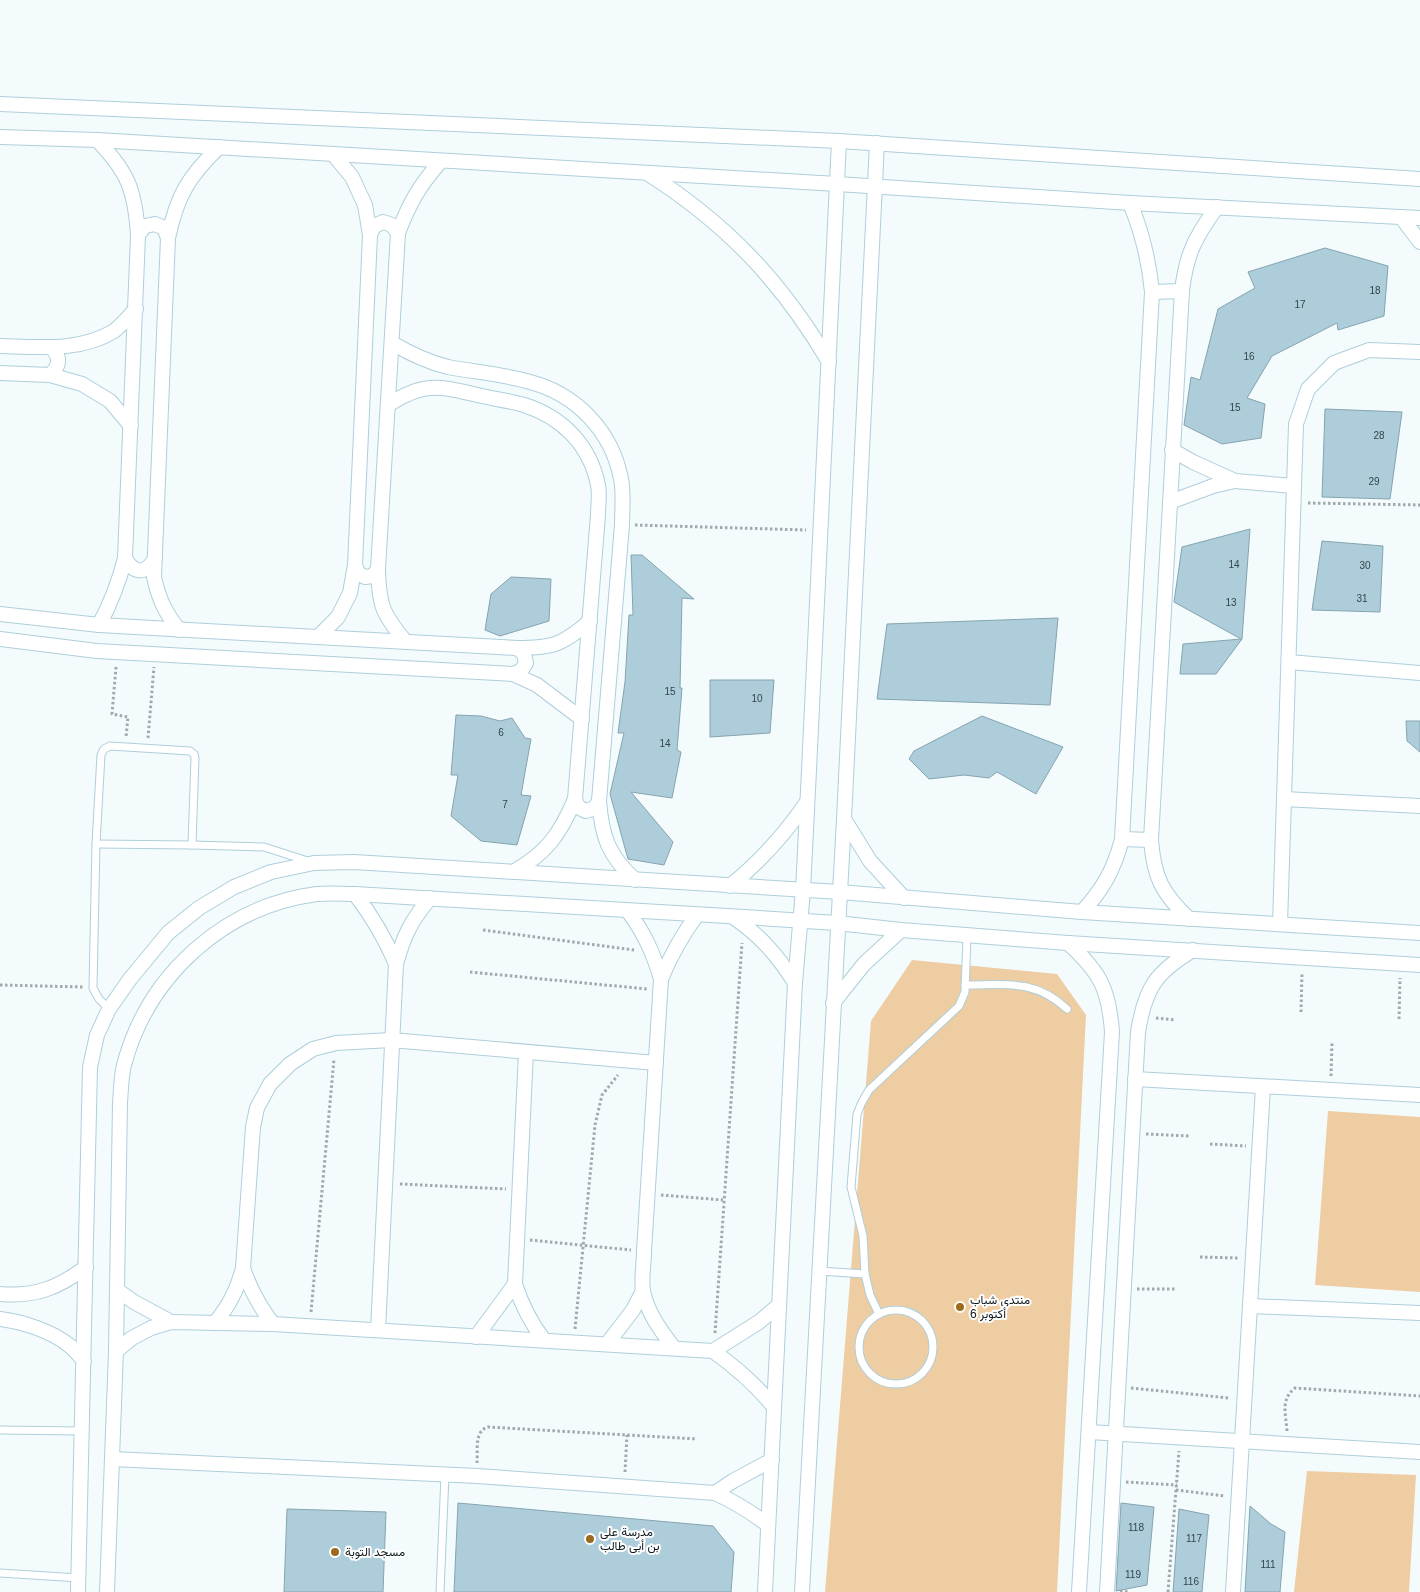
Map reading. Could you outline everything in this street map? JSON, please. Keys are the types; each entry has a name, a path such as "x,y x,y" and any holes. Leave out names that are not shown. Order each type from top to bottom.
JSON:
{"street":[{"path":"0,104 839,141 1420,178"},
{"path":"0,137 97,140 1130,203 1420,218"},
{"path":"97,140 115,160 129,182 137,208 138,235 125,558 120,582 99,625"},
{"path":"765,1592 796,983 803,890 822,530 839,141"},
{"path":"802,1592 844,819 877,143"},
{"path":"179,630 167,614 158,597 154,578 168,238 174,212 184,188 200,166 219,147"},
{"path":"318,637 338,617 350,593 355,565 370,235 365,205 352,177 333,154"},
{"path":"405,641 388,620 378,595 398,233 408,207 423,182 441,161"},
{"path":"647,173 696,206 747,252 798,312 829,362"},
{"path":"1082,912 1096,897 1108,879 1122,839 1152,292 1145,246 1139,224 1130,203"},
{"path":"1189,919 1173,903 1160,884 1153,863 1151,840 1182,291 1185,269 1192,247 1202,227 1217,207"},
{"path":"1401,217 1420,242"},
{"path":"370,235 374,226 383,222 392,225 398,233"},
{"path":"138,235 145,226 155,224 164,228 168,238"},
{"path":"1152,292 1182,291"},
{"path":"0,346 52,348 84,344 114,330 136,309"},
{"path":"392,343 428,361 531,382 564,395 591,417 611,446 622,480 622,525 599,801 601,824 608,845 619,865 635,880"},
{"path":"50,375 56,370 59,362 57,354 52,348"},
{"path":"1280,924 1296,424 1308,389 1334,363 1369,350 1420,352"},
{"path":"462,392 456,388 453,381 455,374 460,370 468,369"},
{"path":"0,373 50,375 82,384 110,401 131,426"},
{"path":"388,405 404,394 423,388 443,387 524,405 551,416 573,434 590,458 598,486 598,515 575,799 566,820 552,842 533,861 513,872"},
{"path":"1172,450 1199,465 1235,481 1294,486"},
{"path":"1170,502 1198,491 1235,481"},
{"path":"125,558 129,566 136,570 145,570 152,565 155,558"},
{"path":"355,565 358,573 365,577 373,576 378,569"},
{"path":"0,614 99,625 517,648 544,648 569,638 590,621"},
{"path":"0,639 117,652 513,674 537,685 582,719"},
{"path":"513,674 521,671 526,663 524,654 517,648"},
{"path":"1289,662 1420,673"},
{"path":"575,799 578,807 586,811 594,808 599,801"},
{"path":"1284,799 1420,806"},
{"path":"730,886 753,868 773,847 792,825 808,801"},
{"path":"844,819 870,861 886,881 904,898"},
{"path":"1122,839 1151,840"},
{"path":"79,1585 90,1067 98,1036 109,1009 130,979 168,934 199,908 234,887 271,872 314,863 354,862 840,892 1082,912 1420,933"},
{"path":"107,1592 116,1351 118,1144 123,1067 136,1029 155,994 179,964 209,938 242,917 279,902 318,894 355,894 697,915 738,921 837,923 967,936 1420,964"},
{"path":"355,894 381,931 396,964"},
{"path":"378,1330 396,964 402,940 414,917 430,898"},
{"path":"628,911 642,930 652,952 661,984"},
{"path":"674,1348 660,1331 643,1291 644,1251 661,984 670,956 697,915"},
{"path":"738,921 764,941 796,983"},
{"path":"833,1004 864,964 901,930"},
{"path":"1068,943 1087,960 1102,982 1110,1006 1112,1032 1079,1592"},
{"path":"1106,1592 1140,1017 1142,1006 1154,983 1171,963 1193,950"},
{"path":"214,1323 227,1307 237,1288 243,1268 256,1108 270,1084 290,1064 313,1049 336,1043 391,1040 656,1063"},
{"path":"526,1052 515,1284 521,1304 531,1324 544,1340"},
{"path":"1135,1079 1420,1095"},
{"path":"1233,1592 1263,1087"},
{"path":"0,1294 18,1296 44,1291 69,1280 86,1267"},
{"path":"243,1268 250,1288 272,1324"},
{"path":"476,1336 515,1284"},
{"path":"117,1290 134,1302 172,1322"},
{"path":"607,1344 632,1310 643,1291"},
{"path":"713,1351 780,1306"},
{"path":"1250,1306 1420,1313"},
{"path":"0,1319 29,1326 50,1334 69,1345 84,1360"},
{"path":"116,1351 138,1334 172,1322 310,1326 713,1351 736,1367 774,1407"},
{"path":"1089,1432 1420,1452"},
{"path":"112,1459 477,1476 715,1493 734,1501 768,1525"},
{"path":"715,1493 772,1460"}],"lane":[{"path":"109,1009 99,999 94,988 96,844 101,755 104,749 110,746 147,748 190,751 194,754 192,845"},
{"path":"96,844 264,847 314,863"},
{"path":"879,1314 870,1295 865,1274 863,1236 851,1187 857,1114 869,1090 959,1006 963,1000 966,985 967,936"},
{"path":"966,985 1027,986 1049,995 1067,1010"},
{"path":"819,1271 865,1274"},
{"path":"898,1310 907,1312 923,1322 929,1330 932,1339 931,1358 927,1367 913,1380 894,1384 884,1382 868,1372 863,1364 859,1345 861,1336 871,1320 879,1314 898,1310"},
{"path":"0,1430 83,1431"},
{"path":"440,1592 446,1475"},
{"path":"0,1574 79,1585"}],"path":[{"path":"1294,502 1420,505"},
{"path":"622,525 822,530"},
{"path":"117,652 112,714 128,717 126,747"},
{"path":"147,748 155,654"},
{"path":"713,1351 738,921"},
{"path":"483,930 652,952"},
{"path":"1301,1012 1303,957"},
{"path":"1399,1020 1400,963"},
{"path":"470,972 661,984"},
{"path":"0,985 94,988"},
{"path":"1140,1017 1176,1020"},
{"path":"1330,1090 1332,1042"},
{"path":"310,1326 336,1043"},
{"path":"574,1342 595,1125 602,1095 629,1061"},
{"path":"1132,1134 1189,1136"},
{"path":"1210,1144 1259,1147"},
{"path":"384,1183 519,1190"},
{"path":"648,1194 723,1200"},
{"path":"517,1238 644,1251"},
{"path":"1200,1257 1252,1258"},
{"path":"1124,1289 1175,1289"},
{"path":"1118,1387 1244,1399"},
{"path":"1288,1444 1285,1403 1287,1394 1295,1388 1420,1396"},
{"path":"477,1476 479,1433 488,1426 697,1439"},
{"path":"625,1487 627,1435"},
{"path":"1168,1592 1180,1438"},
{"path":"1113,1481 1176,1485"},
{"path":"1176,1490 1238,1497"}],"shaded area":[{"name":"منتدى شباب 6 أكتوبر","path":"912,960 1057,974 1086,1015 1057,1592 825,1592 871,1021"},
{"path":"1328,1111 1420,1117 1420,1292 1315,1285"},
{"path":"1307,1471 1416,1475 1409,1592 1294,1592"}],"building":[{"path":"1325,248 1388,266 1384,316 1338,330 1337,323 1272,356 1247,398 1265,404 1261,438 1222,444 1184,425 1191,377 1200,380 1218,309 1255,288 1248,272"},
{"path":"1325,409 1402,412 1390,499 1322,497"},
{"path":"1250,529 1242,639 1216,674 1180,674 1183,644 1241,639 1174,602 1182,547"},
{"path":"1322,541 1383,546 1380,612 1312,610"},
{"path":"631,555 642,555 694,599 682,598 680,688 682,688 677,750 681,752 672,798 631,792 673,842 664,865 628,859 610,794 624,733 618,733 625,682 629,615 633,615"},
{"path":"511,577 551,579 549,621 500,636 485,630 491,594"},
{"path":"1058,618 1050,705 877,699 887,624"},
{"path":"710,680 774,680 770,733 710,737"},
{"path":"456,715 481,716 500,721 512,718 525,738 531,739 521,795 531,796 517,845 481,841 451,816 458,775 451,775"},
{"path":"982,716 1063,747 1036,794 997,772 989,778 964,775 929,779 909,759 914,751"},
{"path":"1406,721 1420,721 1420,752 1407,741"},
{"name":"مدرسة على بن أبى طالب","path":"458,1503 713,1526 734,1552 731,1592 454,1592"},
{"path":"1121,1503 1154,1507 1147,1585 1116,1591"},
{"path":"1250,1506 1271,1524 1285,1532 1280,1592 1245,1592"},
{"name":"مسجد التوبة","path":"287,1509 386,1512 383,1592 284,1592"},
{"path":"1179,1509 1209,1515 1202,1592 1173,1592"}],"place":[{"name":"منتدى شباب 6 أكتوبر","path":"960,1307"},
{"name":"مدرسة على بن أبى طالب","path":"590,1539"},
{"name":"مسجد التوبة","path":"335,1552"}]}
